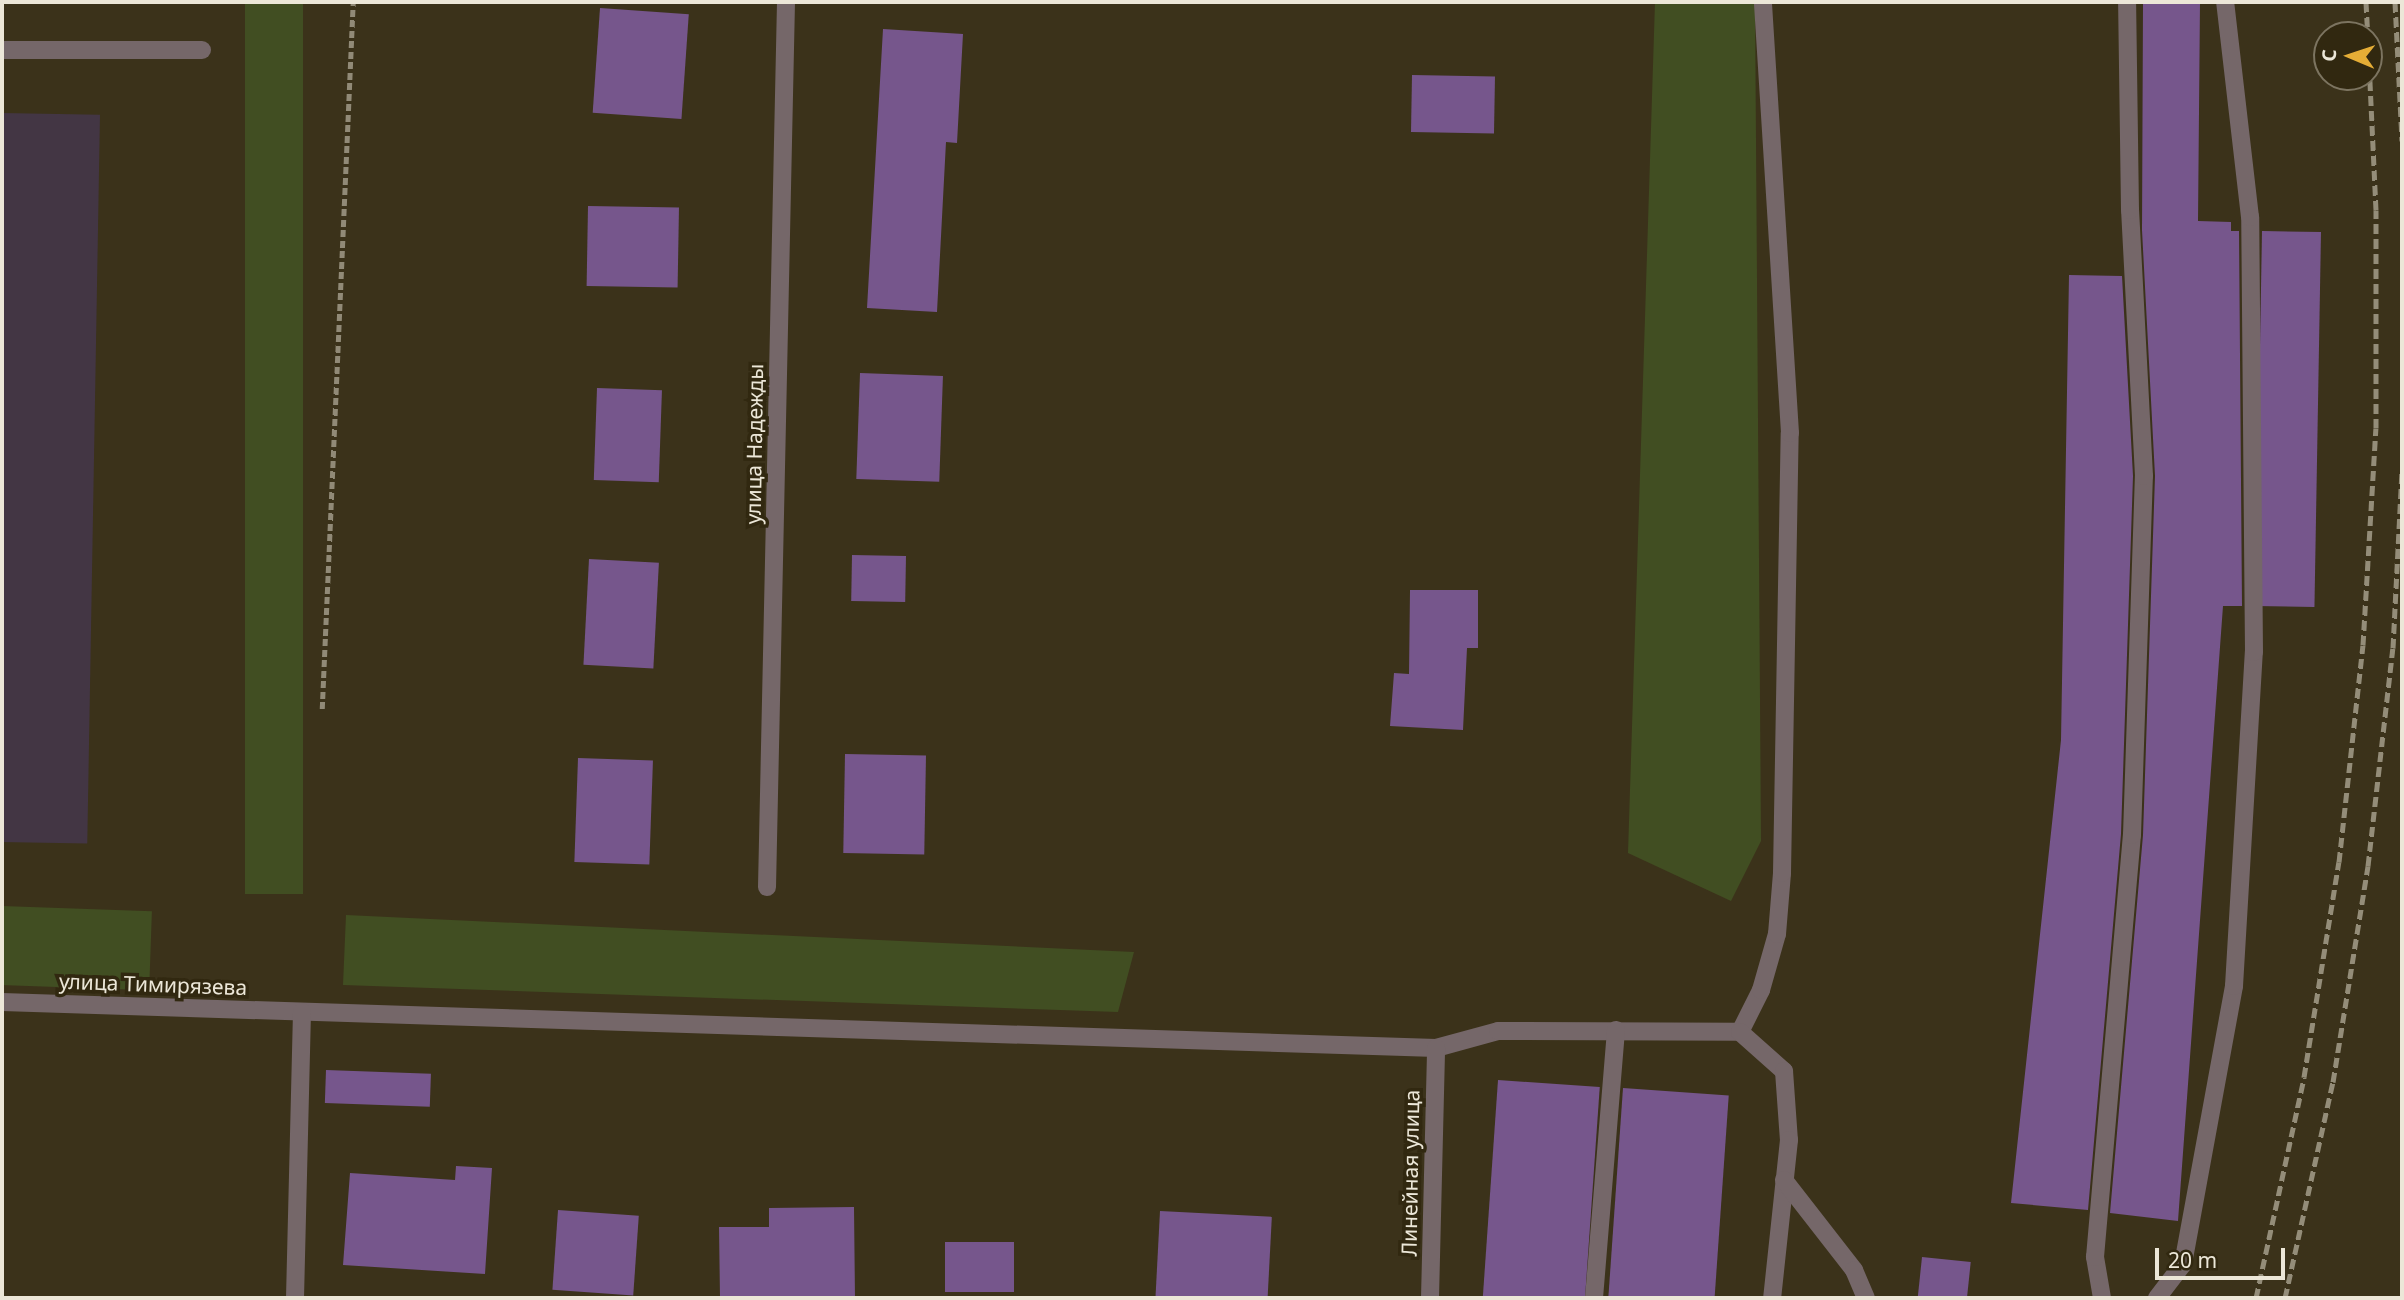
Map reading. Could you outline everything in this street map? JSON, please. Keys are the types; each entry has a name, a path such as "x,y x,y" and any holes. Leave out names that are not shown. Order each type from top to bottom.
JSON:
{"street":[{"name":"улица Надежды","path":"767,887 786,2"},
{"path":"1763,2 1790,433 1782,859 1777,934 1760,990 1740,1032 1784,1072 1789,1140 1772,1298"},
{"path":"2102,1298 2095,1257 2132,835 2144,476 2130,210 2127,2"},
{"path":"2157,1298 2183,1264 2234,986 2254,652 2250,217 2225,2"},
{"path":"2,50 202,50"},
{"name":"улица Тимирязева","path":"2,1002 1436,1048 1498,1031 1740,1032"},
{"path":"295,1298 302,1012"},
{"path":"1594,1298 1616,1030"},
{"name":"Линейная улица","path":"1430,1298 1436,1048"},
{"path":"1784,1180 1854,1270 1866,1298"}],"path":[{"path":"322,709 353,2"}],"shaded area":[{"path":"2,113 100,115 87,844 2,842"}],"green space":[{"path":"245,2 303,2 303,894 245,894"},
{"path":"1655,2 1755,2 1761,841 1731,901 1628,853"},
{"path":"2,906 152,911 149,990 2,985"},
{"path":"346,915 1134,952 1118,1012 343,985"}],"building":[{"path":"2143,2 2200,2 2198,221 2231,222 2231,231 2239,231 2242,606 2223,606 2178,1221 2110,1213 2143,835 2155,476 2142,230"},
{"path":"600,8 689,14 681,119 593,113"},
{"path":"883,29 963,34 957,143 946,142 937,312 867,308"},
{"path":"1412,75 1495,76 1494,133 1411,132"},
{"path":"588,206 679,208 678,288 587,286"},
{"path":"2262,231 2321,232 2314,607 2255,606"},
{"path":"2069,275 2122,276 2133,476 2121,834 2088,1210 2011,1203 2061,740"},
{"path":"860,373 943,376 939,482 856,479"},
{"path":"597,388 662,390 659,482 594,480"},
{"path":"852,555 906,556 905,602 851,601"},
{"path":"589,559 659,563 653,669 583,665"},
{"path":"1410,590 1478,590 1478,648 1467,648 1463,730 1390,726 1394,673 1409,674"},
{"path":"845,754 926,755 924,854 843,853"},
{"path":"578,758 653,761 649,865 574,862"},
{"path":"326,1070 431,1074 430,1107 325,1103"},
{"path":"1498,1080 1600,1087 1585,1298 1483,1298"},
{"path":"1623,1088 1729,1095 1715,1298 1608,1298"},
{"path":"456,1166 492,1168 485,1274 343,1265 350,1173 455,1180"},
{"path":"854,1207 855,1298 720,1298 719,1227 769,1227 769,1208"},
{"path":"558,1210 639,1216 633,1295 552,1290"},
{"path":"1160,1211 1272,1217 1268,1298 1155,1298"},
{"path":"945,1242 1014,1242 1014,1292 945,1292"},
{"path":"1922,1257 1971,1262 1967,1298 1918,1298"}],"railway":[{"path":"2366,2 2367,21"},
{"path":"2395,2 2402,141"},
{"path":"2256,1298 2304,1077 2339,862 2363,645 2376,428 2376,210 2370,91"},
{"path":"2285,1298 2333,1082 2368,866 2393,648 2402,472"}]}
